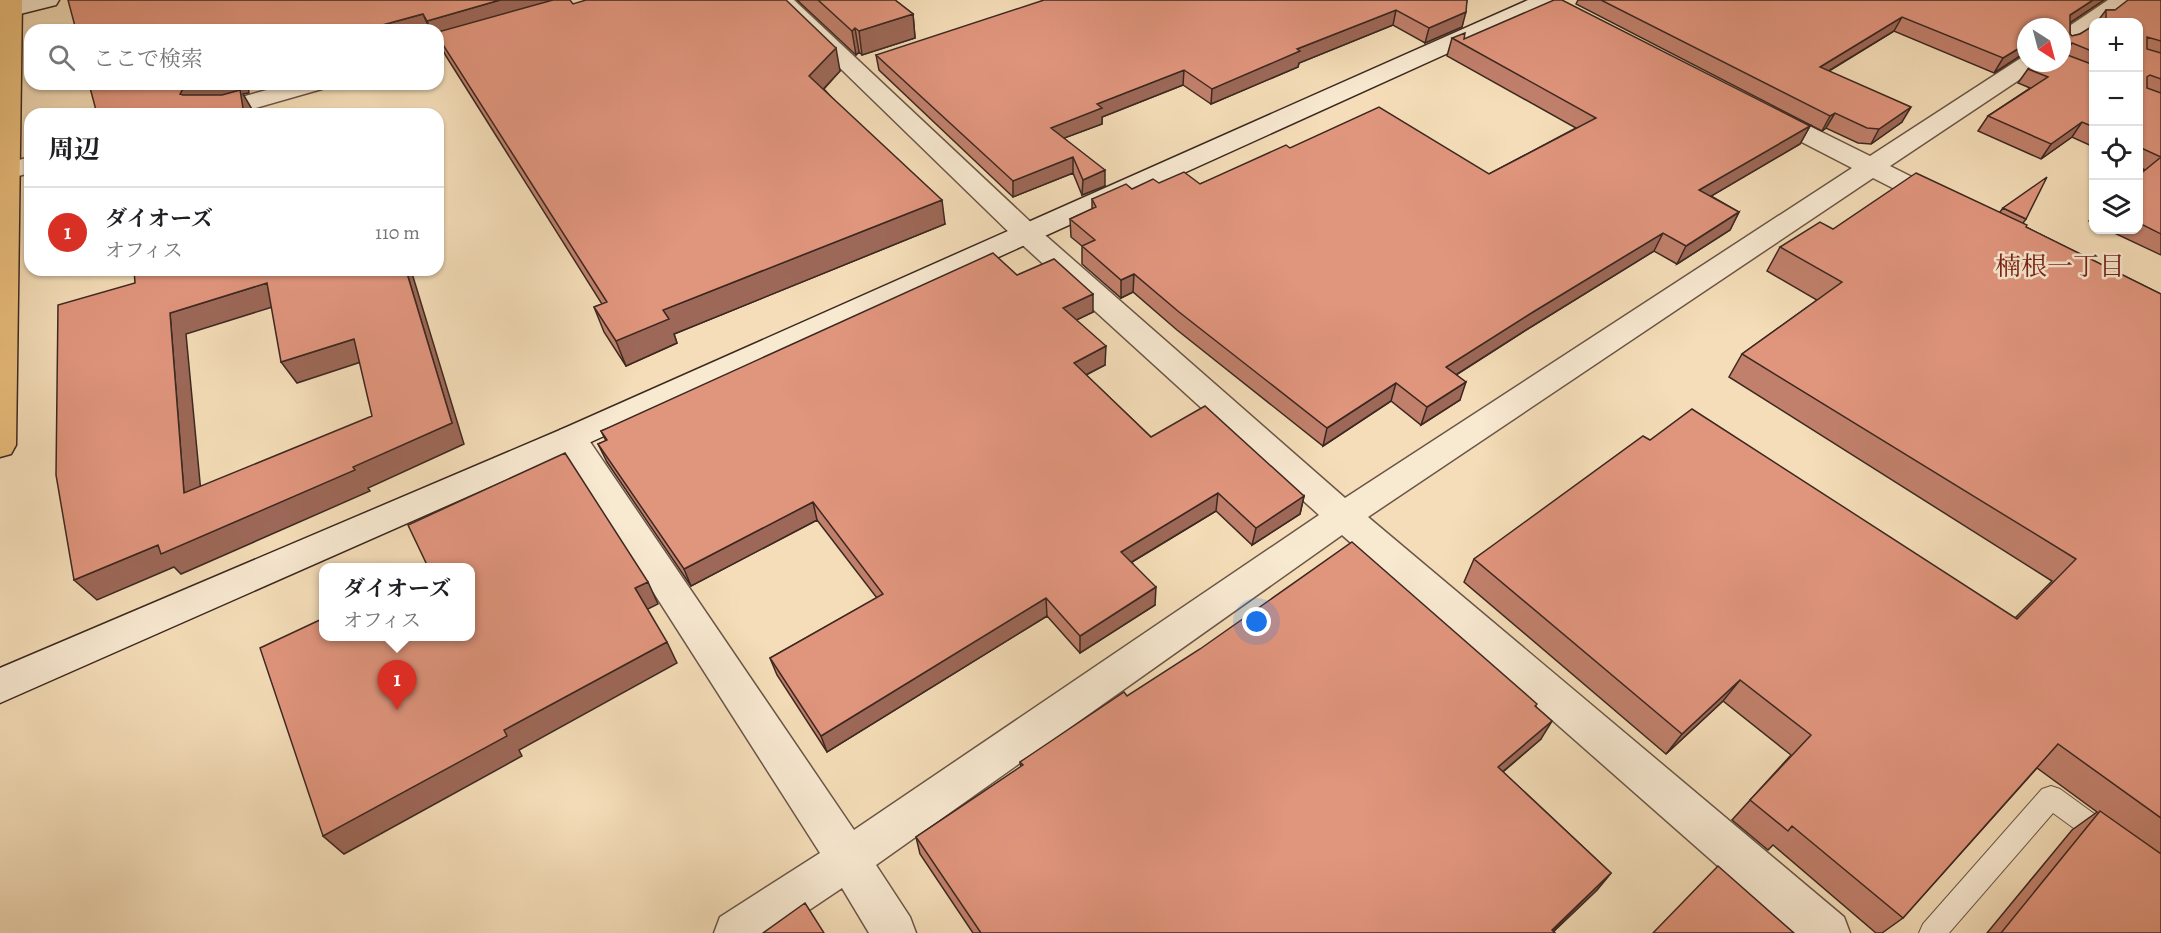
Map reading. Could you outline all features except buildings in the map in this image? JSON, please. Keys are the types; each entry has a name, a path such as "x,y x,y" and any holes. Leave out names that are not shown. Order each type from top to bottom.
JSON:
{"main road":[{"path":"0,445 19,168 7,7"}],"street":[{"path":"7,7 48,0"},
{"path":"781,0 866,65 1027,234 1343,516 1828,933"},
{"path":"2077,38 2123,0"},
{"path":"0,686 571,438 1550,2"},
{"path":"736,933 848,859 1343,516 2017,71"},
{"path":"229,108 293,90"},
{"path":"1745,103 1968,215"},
{"path":"571,438 848,859 894,933"}],"lane":[{"path":"1932,933 2051,797 2124,851"}],"place":[{"name":"ダイオーズ","path":"397,710"}],"district":[{"name":"楠根一丁目","path":"2060,266"}]}
